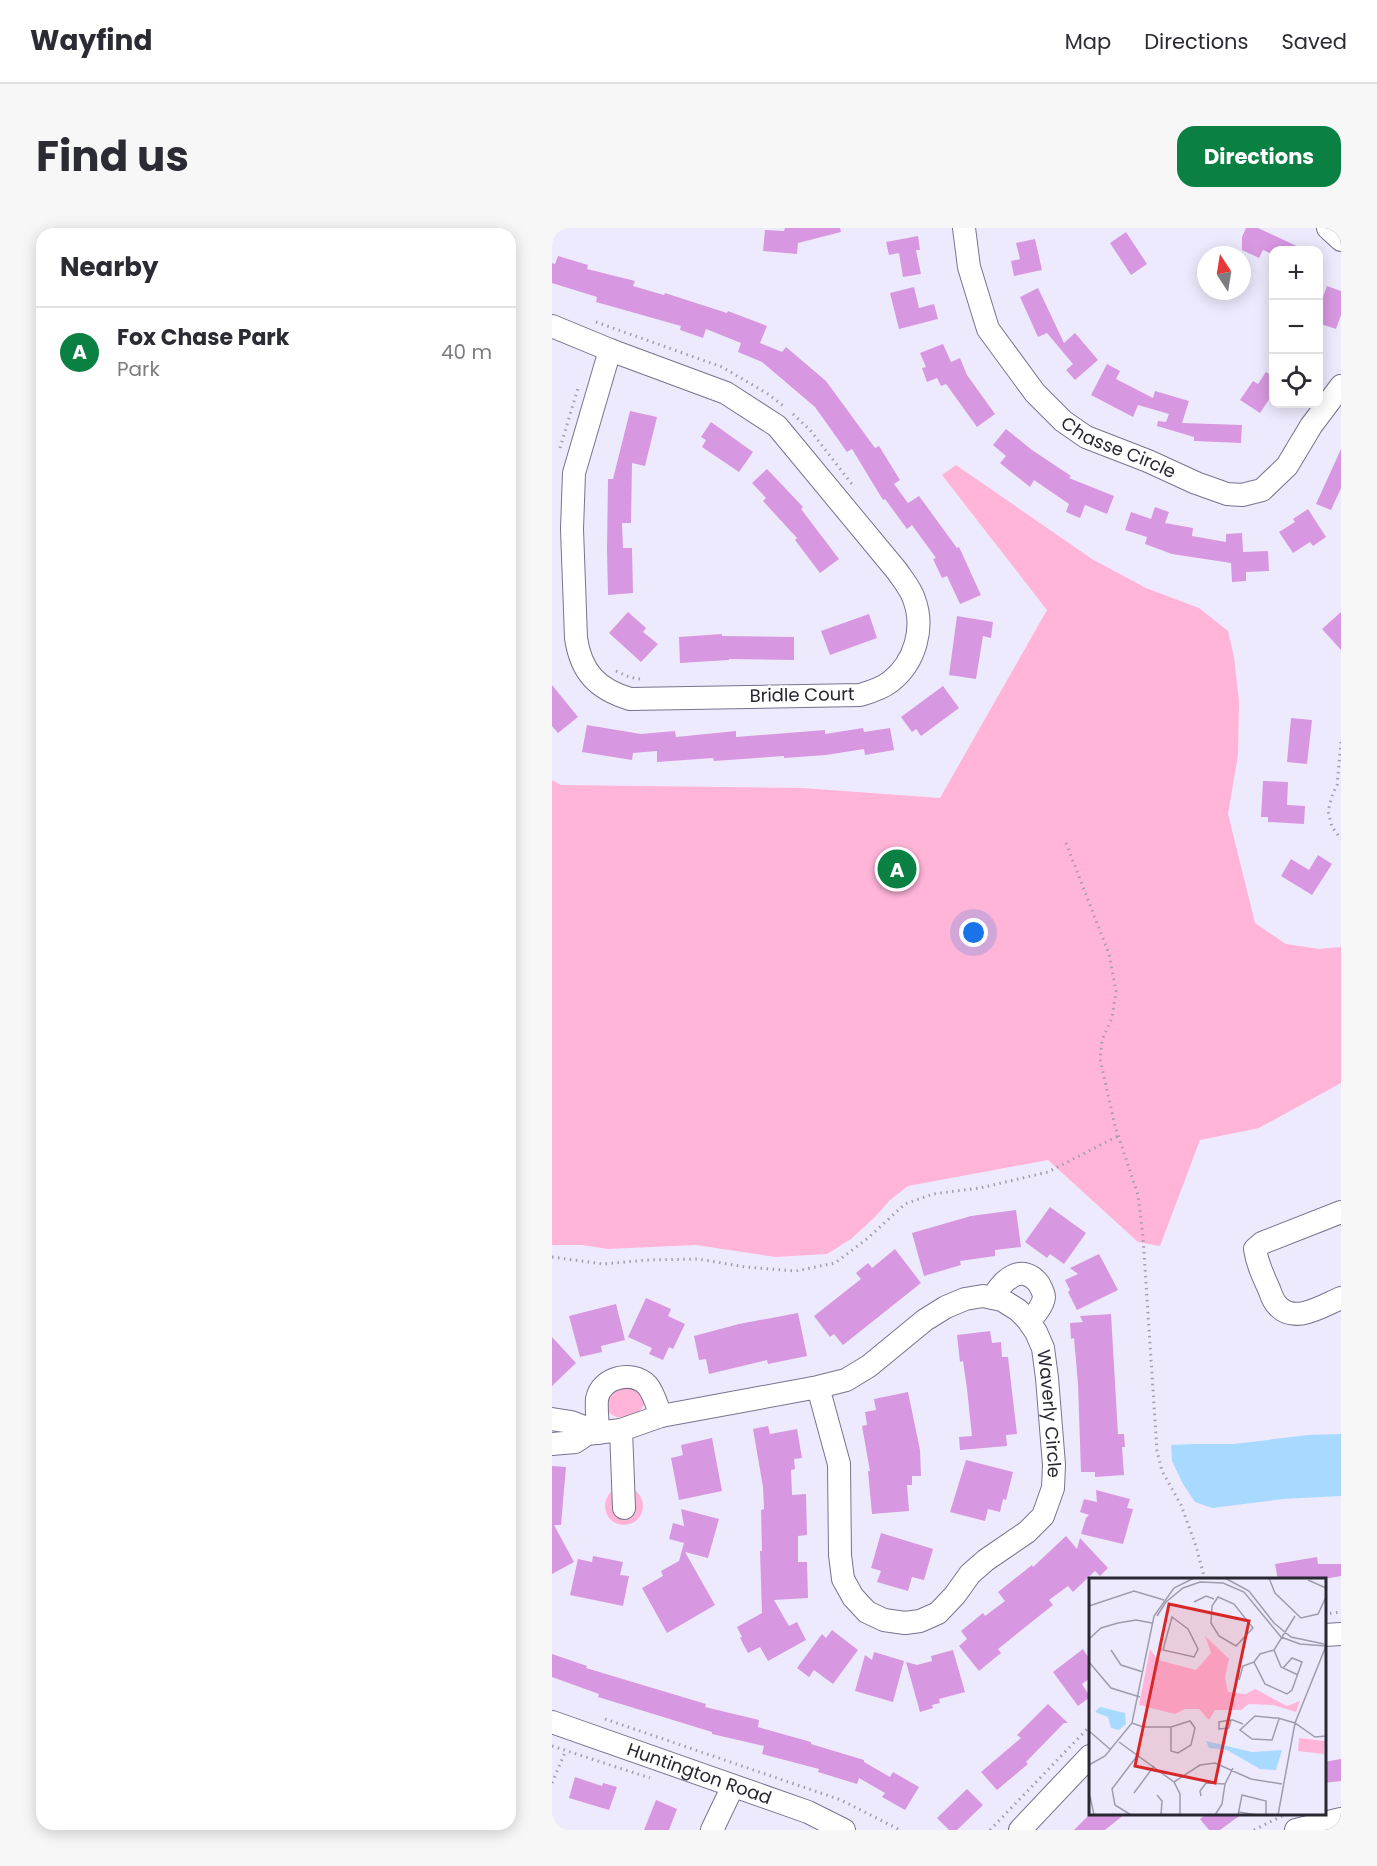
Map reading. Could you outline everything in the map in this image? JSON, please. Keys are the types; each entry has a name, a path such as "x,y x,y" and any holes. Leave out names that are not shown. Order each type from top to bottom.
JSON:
{"street":[{"name":"Chasse Circle","path":"964,228 969,267 988,329 1035,393 1063,421 1086,437 1196,483 1227,494 1242,495 1262,490 1287,466 1311,426 1341,386"},
{"path":"1328,228 1341,240"},
{"name":"Bridle Court","path":"552,326 726,393 777,426 897,572 914,597 919,616 918,636 913,653 904,669 890,682 875,691 860,695 630,699 602,687 591,676 578,651 576,638 572,529 574,473 610,350"},
{"path":"1341,1212 1262,1243 1255,1249 1258,1264 1276,1304 1285,1312 1291,1314 1310,1312 1341,1298"},
{"path":"552,1444 575,1442 593,1433 621,1430 661,1416 846,1380 869,1366 925,1320 945,1307 965,1299 983,1296 993,1298 998,1287 1006,1279 1021,1273 1033,1277 1041,1287 1044,1297 1038,1311 1029,1322"},
{"name":"Waverly Circle","path":"818,1387 839,1464 840,1555 843,1579 867,1612 884,1620 905,1623 920,1621 938,1613 970,1574 1027,1532 1043,1516 1053,1488 1054,1465 1043,1348 1036,1332 1018,1310 1002,1300 993,1298"},
{"path":"593,1433 600,1392 608,1382 622,1376 637,1378 647,1386 661,1416"},
{"path":"552,1419 571,1422 593,1433"},
{"path":"621,1430 624,1508"},
{"path":"1326,1635 1341,1634"},
{"name":"Huntington Road","path":"559,1735 733,1786 808,1812 844,1830"},
{"path":"1020,1830 1089,1757"},
{"path":"712,1830 733,1786"},
{"path":"1296,1830 1341,1819"}],"path":[{"path":"593,321 722,367 768,394 810,430 859,494"},
{"path":"560,450 564,429 578,387"},
{"path":"610,667 629,677 643,680"},
{"path":"1341,742 1337,785 1328,811 1332,827 1341,839"},
{"path":"1066,843 1109,954 1116,991 1112,1018 1102,1040 1100,1059 1118,1136 1138,1195 1144,1249 1157,1451 1162,1471 1181,1505 1204,1578"},
{"path":"552,1257 603,1264 698,1259 746,1267 796,1271 835,1263 868,1238 905,1204 933,1194 980,1188 1048,1172 1118,1136"},
{"path":"1326,1614 1341,1612"},
{"path":"601,1718 841,1800 900,1830"},
{"path":"990,1830 1089,1727"},
{"path":"552,1746 559,1735"},
{"path":"559,1735 637,1774"},
{"path":"552,1783 559,1735"},
{"path":"1254,1830 1284,1815"}],"shaded area":[{"path":"956,465 1092,559 1146,588 1199,608 1228,631 1234,657 1239,701 1238,755 1228,814 1255,923 1286,944 1319,949 1341,947 1341,1083 1259,1128 1200,1140 1160,1246 1138,1242 1048,1160 908,1186 890,1200 851,1239 827,1254 775,1257 696,1245 608,1249 582,1245 552,1245 552,780 561,785 802,788 940,798 1047,610 942,475"},
{"path":"635,1386 645,1402 641,1409 635,1415 627,1417 612,1415 607,1409 606,1401 610,1390"},
{"path":"624,1487 638,1492 643,1506 638,1520 624,1525 610,1520 605,1506 610,1492"}],"water":[{"path":"1341,1434 1341,1496 1283,1499 1212,1508 1195,1502 1172,1461 1171,1445 1234,1444 1308,1435"}],"building":[{"path":"785,228 840,228 841,232 798,243 797,254 763,251 765,230 784,231"},
{"path":"1246,228 1258,228 1296,246 1269,246 1269,253 1263,250 1259,258 1251,254 1251,246 1242,246 1242,237"},
{"path":"1126,232 1147,264 1131,275 1110,243"},
{"path":"918,236 920,250 916,250 921,274 903,277 899,253 889,255 886,242"},
{"path":"1035,239 1042,270 1014,276 1011,261 1020,259 1016,243"},
{"path":"558,256 588,265 587,269 635,281 633,286 664,295 665,293 727,313 728,311 767,326 760,343 782,352 786,347 826,381 875,448 879,446 900,480 894,484 908,503 919,496 957,548 959,547 981,595 960,604 947,576 942,578 933,559 936,558 912,525 907,529 885,499 883,500 852,449 847,452 815,407 762,362 738,352 741,343 706,329 703,338 680,330 681,326 596,302 597,297 552,283 552,263 555,264"},
{"path":"1327,286 1341,291 1341,315 1336,329 1323,325 1323,297"},
{"path":"914,287 919,308 934,304 938,319 899,329 890,293"},
{"path":"1038,288 1064,343 1075,333 1098,360 1075,380 1066,370 1073,364 1047,333 1038,337 1020,297"},
{"path":"943,344 951,362 960,358 967,375 995,414 977,427 946,384 941,386 937,378 927,382 922,368 926,367 920,353"},
{"path":"1107,364 1120,371 1116,379 1153,398 1155,391 1189,401 1182,423 1242,425 1241,443 1194,441 1194,437 1157,426 1158,421 1166,422 1169,414 1138,405 1133,417 1091,395"},
{"path":"1266,372 1269,374 1269,400 1260,413 1240,400 1253,381 1258,384"},
{"path":"630,411 657,417 645,466 632,463 631,523 622,523 623,548 632,548 633,593 608,595 608,479 613,479"},
{"path":"711,422 753,452 739,472 702,447 706,440 701,437"},
{"path":"1006,429 1071,476 1069,478 1114,496 1107,514 1085,505 1080,518 1066,512 1069,504 1034,480 1030,487 1000,463 1006,456 993,445"},
{"path":"1341,449 1341,488 1331,510 1316,504"},
{"path":"767,469 803,507 801,509 839,559 820,573 795,540 797,538 763,501 766,498 752,483"},
{"path":"1155,507 1169,512 1165,523 1193,528 1192,536 1226,542 1226,534 1242,533 1243,552 1268,551 1269,571 1246,572 1246,581 1232,582 1231,563 1172,554 1145,544 1147,537 1125,530 1131,512 1151,519"},
{"path":"1308,509 1326,537 1313,546 1310,542 1293,553 1279,532 1295,522 1293,519"},
{"path":"628,612 646,628 643,632 658,644 641,662 609,633"},
{"path":"1341,612 1341,650 1322,629"},
{"path":"869,614 877,638 830,655 821,631"},
{"path":"957,616 993,622 991,638 983,636 976,679 949,675"},
{"path":"722,634 722,636 794,637 794,660 729,659 680,663 679,637"},
{"path":"552,685 578,717 558,733 552,726"},
{"path":"943,686 959,708 921,736 916,729 912,732 901,717"},
{"path":"1291,718 1312,720 1307,764 1287,762"},
{"path":"587,725 641,734 675,731 676,737 736,731 736,737 825,730 825,734 863,728 864,732 890,728 894,750 865,755 864,749 784,758 784,756 714,761 713,758 657,762 657,751 633,753 632,760 582,752"},
{"path":"1263,781 1288,782 1287,805 1305,806 1304,824 1268,822 1268,817 1261,817"},
{"path":"1318,855 1332,864 1312,895 1281,876 1291,859 1309,870"},
{"path":"1050,1207 1086,1233 1064,1264 1050,1254 1047,1258 1025,1242"},
{"path":"1016,1210 1021,1247 995,1250 995,1256 960,1261 961,1265 924,1276 912,1233 971,1216"},
{"path":"895,1249 921,1283 843,1345 834,1334 830,1337 814,1316 861,1279 856,1273 868,1263 872,1268"},
{"path":"1099,1254 1118,1290 1077,1310 1065,1280 1078,1274 1070,1268"},
{"path":"646,1298 671,1309 668,1316 685,1324 673,1349 669,1347 663,1360 649,1354 652,1348 628,1337"},
{"path":"616,1304 625,1340 601,1346 602,1352 580,1357 569,1316"},
{"path":"798,1313 807,1356 768,1364 767,1360 709,1374 706,1359 699,1360 694,1336 739,1324"},
{"path":"1111,1314 1118,1434 1124,1434 1125,1447 1122,1447 1124,1475 1095,1477 1095,1472 1081,1472 1078,1384 1074,1338 1071,1339 1070,1323 1083,1322 1080,1316"},
{"path":"990,1331 992,1343 1001,1342 1002,1357 1008,1357 1017,1434 1006,1435 1007,1446 960,1450 959,1437 972,1436 963,1361 960,1362 957,1335"},
{"path":"552,1337 576,1363 552,1386"},
{"path":"908,1392 920,1450 921,1476 912,1476 912,1485 907,1485 909,1511 872,1514 868,1471 870,1471 862,1426 867,1425 865,1412 876,1410 874,1399"},
{"path":"768,1426 770,1434 797,1429 802,1458 794,1459 795,1469 791,1470 792,1495 806,1494 807,1535 798,1536 798,1562 807,1562 808,1598 774,1600 789,1626 797,1622 806,1640 768,1661 760,1647 748,1653 737,1627 762,1613 760,1551 762,1551 761,1510 764,1509 763,1487 753,1429"},
{"path":"712,1438 722,1491 679,1500 671,1458 683,1455 681,1445"},
{"path":"966,1460 1013,1472 1006,1500 1003,1499 1000,1512 988,1509 985,1521 950,1512"},
{"path":"552,1466 566,1467 561,1525 554,1525 574,1562 552,1574"},
{"path":"1096,1490 1130,1499 1127,1508 1133,1509 1123,1544 1081,1534 1089,1515 1080,1512 1084,1499 1097,1502"},
{"path":"681,1509 719,1519 708,1558 685,1552 715,1605 667,1633 642,1588 663,1576 661,1571 679,1561 684,1543 669,1539 673,1523 684,1526"},
{"path":"881,1533 933,1549 924,1580 912,1577 908,1591 877,1582 881,1571 871,1568"},
{"path":"1066,1536 1077,1549 1080,1538 1108,1568 1100,1576 1095,1571 1073,1592 1068,1586 1049,1600 1053,1605 998,1649 1001,1653 979,1671 959,1646 967,1639 961,1631 983,1613 985,1616 1005,1601 998,1592 1032,1565 1033,1567"},
{"path":"593,1556 623,1562 620,1575 629,1576 623,1606 570,1595 578,1559 592,1562"},
{"path":"1317,1557 1318,1564 1341,1564 1341,1576 1326,1579 1278,1578 1275,1564"},
{"path":"832,1630 858,1650 833,1684 814,1670 809,1677 797,1668 822,1634 826,1638"},
{"path":"1083,1649 1089,1658 1089,1679 1082,1684 1089,1698 1078,1706 1053,1672"},
{"path":"953,1650 965,1692 939,1699 940,1703 932,1705 933,1708 920,1712 906,1662 917,1665 932,1661 931,1656"},
{"path":"874,1652 904,1661 893,1702 855,1691 865,1655 872,1660"},
{"path":"552,1654 587,1666 586,1668 706,1704 705,1707 759,1720 758,1727 864,1760 890,1777 893,1772 919,1787 905,1810 882,1797 885,1793 859,1778 857,1784 818,1772 819,1769 762,1754 764,1746 712,1734 712,1732 598,1697 599,1694 552,1677"},
{"path":"1048,1704 1068,1723 1064,1723 1026,1762 1028,1764 997,1790 981,1772 1021,1738 1017,1735"},
{"path":"1341,1759 1341,1781 1326,1783 1326,1762"},
{"path":"575,1777 602,1786 603,1783 617,1787 609,1810 569,1798"},
{"path":"967,1789 983,1805 957,1830 949,1830 937,1818"},
{"path":"656,1800 677,1809 669,1830 644,1830"},
{"path":"1089,1815 1124,1815 1105,1830 1074,1830"},
{"path":"1205,1815 1241,1815 1220,1830 1209,1830 1200,1819"}],"place":[{"name":"Fox Chase Park","path":"897,869"}]}
